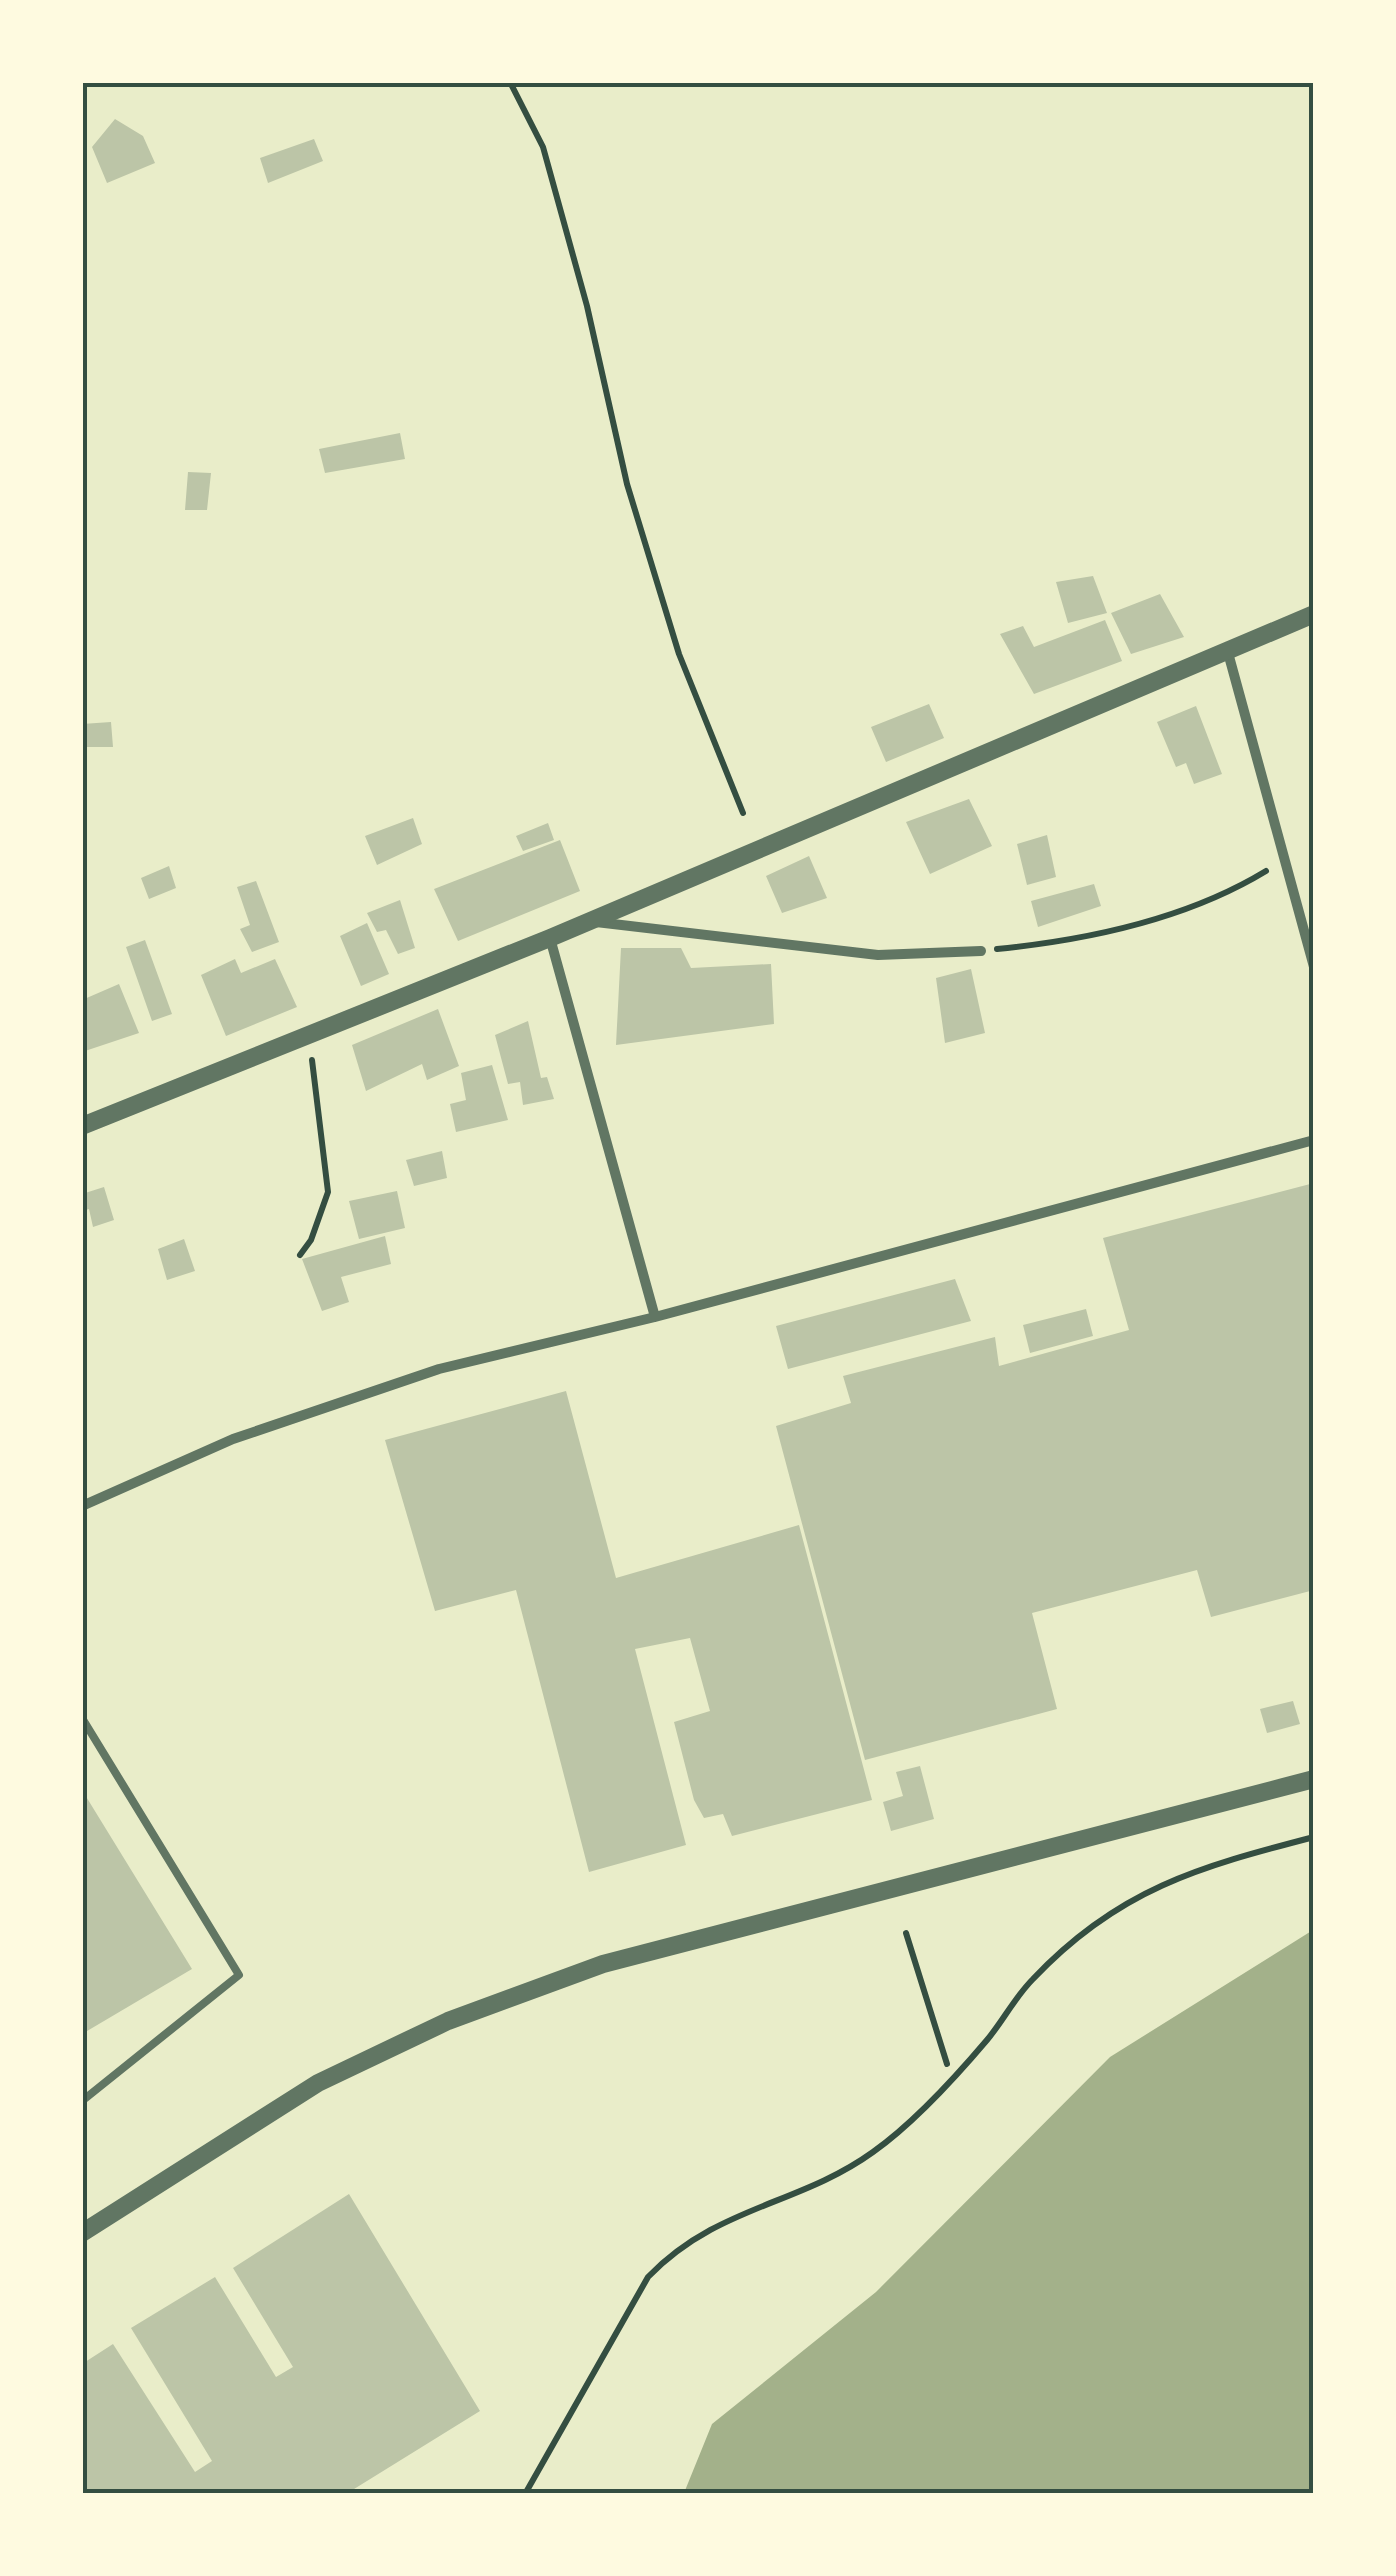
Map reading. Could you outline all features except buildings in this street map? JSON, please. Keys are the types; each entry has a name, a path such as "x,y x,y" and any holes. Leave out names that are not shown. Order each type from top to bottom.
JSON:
{"street":[{"path":"82,1126 550,938 1314,614"},
{"path":"1227,649 1314,967"},
{"path":"590,921 878,955 981,950"},
{"path":"550,938 655,1316"},
{"path":"82,1506 234,1440 439,1368 655,1316 1314,1140"},
{"path":"82,2233 318,2084 448,2021 603,1964 1314,1780"}],"lane":[{"path":"82,1718 239,1975 82,2101"}],"path":[{"path":"510,82 543,147 587,306 627,484 679,654 743,814"},
{"path":"981,950 1055,944 1151,920 1250,881 1285,859"},
{"path":"300,1255 311,1240 328,1192 308,1034"},
{"path":"526,2494 648,2277 673,2251 711,2226 833,2174 873,2152 987,2040 1031,1981 1055,1958 1148,1890 1198,1867 1314,1837"},
{"path":"906,1934 947,2064"}],"shaded area":[{"path":"1313,1930 1313,2493 684,2493 712,2424 876,2292 1110,2057"}]}
